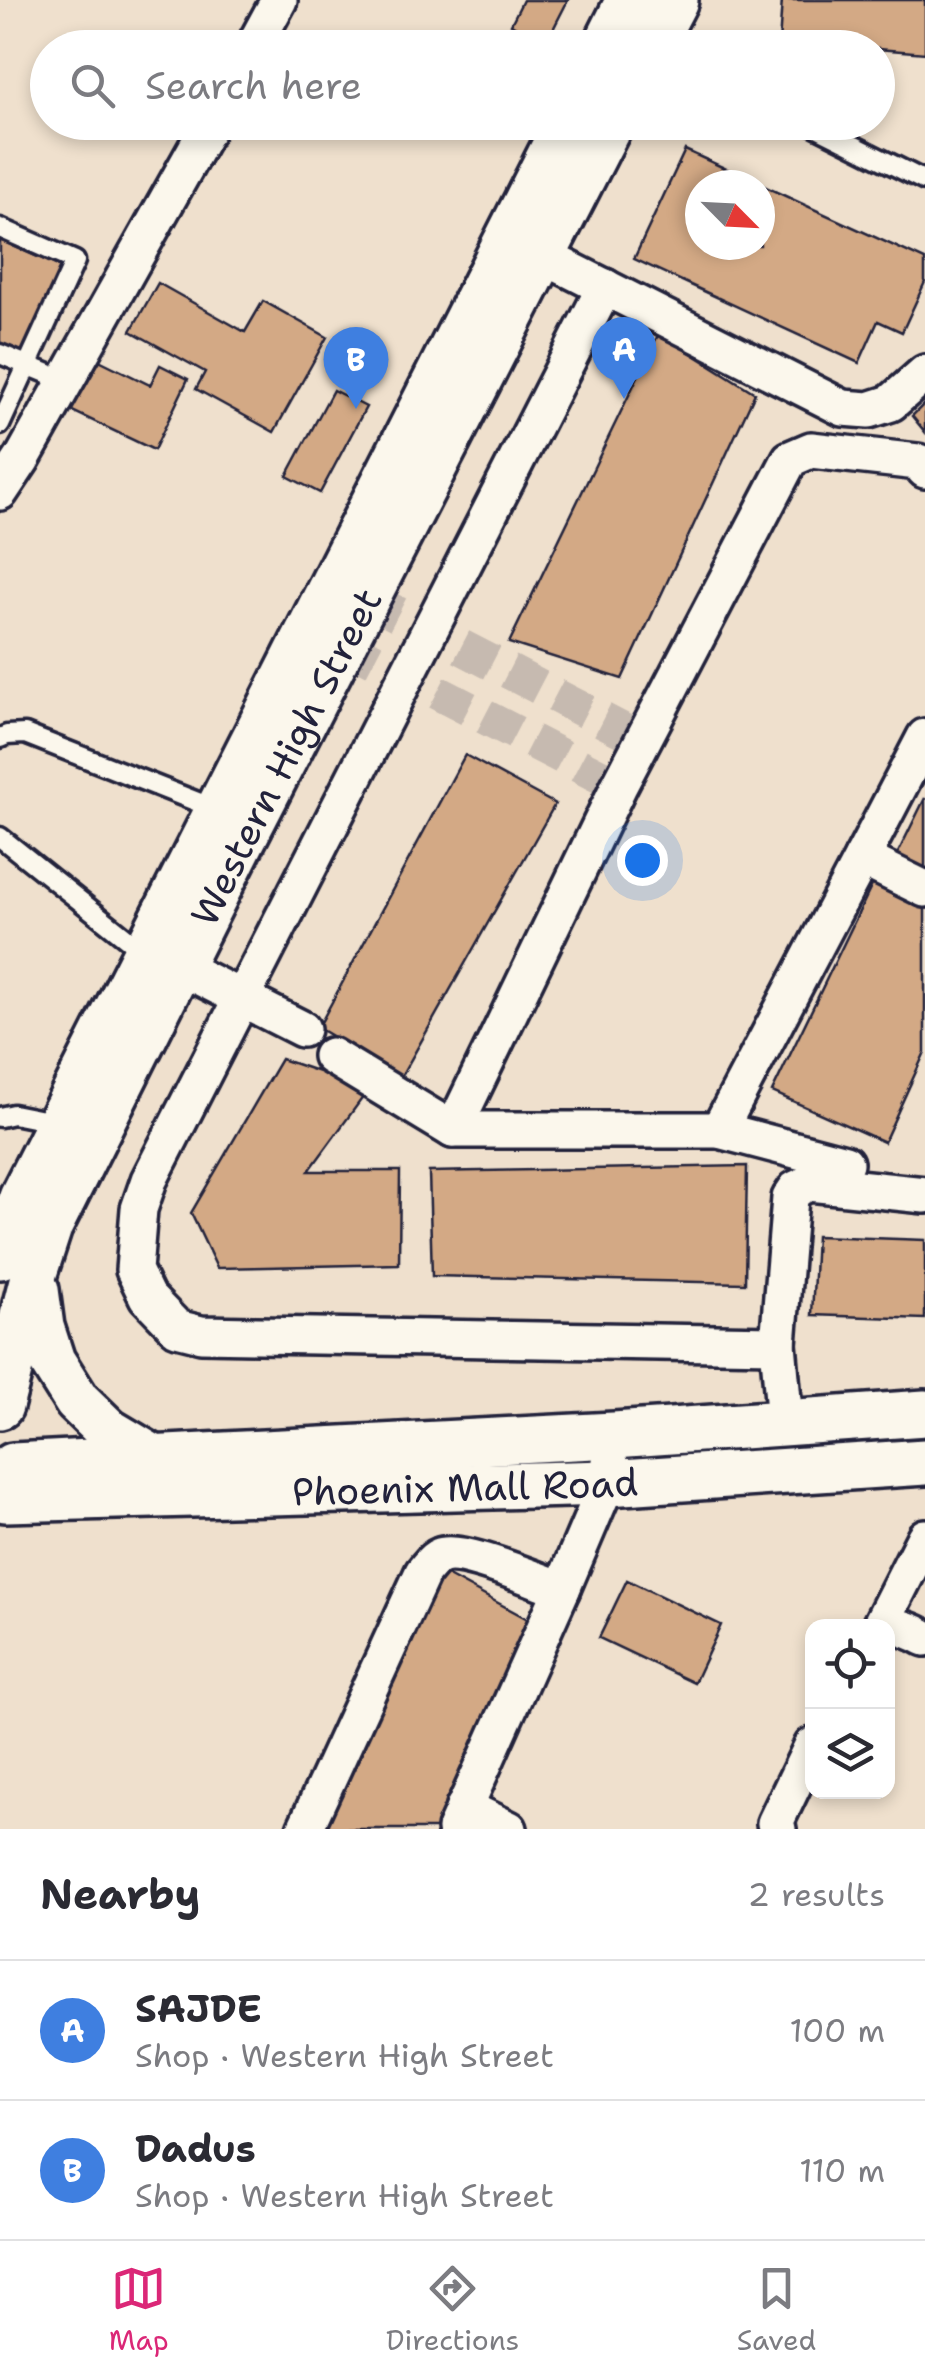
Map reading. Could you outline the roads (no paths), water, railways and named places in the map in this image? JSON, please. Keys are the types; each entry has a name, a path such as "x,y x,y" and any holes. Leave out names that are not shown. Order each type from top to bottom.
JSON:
{"street":[{"path":"263,30 279,0"},
{"path":"641,30 674,0"},
{"path":"0,492 200,140"},
{"name":"Western High Street","path":"17,1265 50,1226 76,1132 341,609 559,140"},
{"name":"Western High Street","path":"194,897 218,810 341,609 543,256 603,140"},
{"path":"543,256 843,408 870,410 891,402 925,373"},
{"path":"604,287 149,1180 139,1210 134,1270 147,1297 177,1328 201,1334 778,1344"},
{"path":"453,1130 619,786 790,458 811,450 918,462 925,470"},
{"path":"719,1130 925,737"},
{"path":"862,858 925,889"},
{"path":"162,960 302,1029"},
{"path":"332,1056 453,1130 719,1130 845,1163"},
{"name":"Western High Street","path":"0,1406 17,1265 8,1203 76,1132"},
{"path":"785,1422 778,1344 790,1198 796,1189 809,1183 925,1196"},
{"path":"17,1265 52,1361 78,1401 108,1432 155,1459"},
{"name":"Phoenix Mall Road","path":"4,1479 352,1469 614,1435 925,1412"},
{"path":"509,1829 459,1818 607,1483 614,1435"},
{"name":"Phoenix Mall Road","path":"4,1479 155,1459 607,1483 925,1462"},
{"path":"888,1619 925,1537"},
{"path":"305,1829 422,1572 433,1560 442,1554 460,1554 562,1589"},
{"path":"895,1628 925,1638"},
{"path":"778,1829 775,1822 780,1808 805,1760"}],"lane":[{"path":"842,140 925,182"},
{"path":"0,228 75,261 0,425"},
{"path":"0,354 66,381"},
{"path":"2,734 25,734 218,810"},
{"path":"0,837 162,960"},
{"path":"0,1117 13,1114 76,1132"}],"tunnel":[{"path":"367,598 643,741"},
{"path":"343,644 619,786"}],"place":[{"name":"SAJDE","path":"624,399"},
{"name":"Dadus","path":"356,409"}]}
